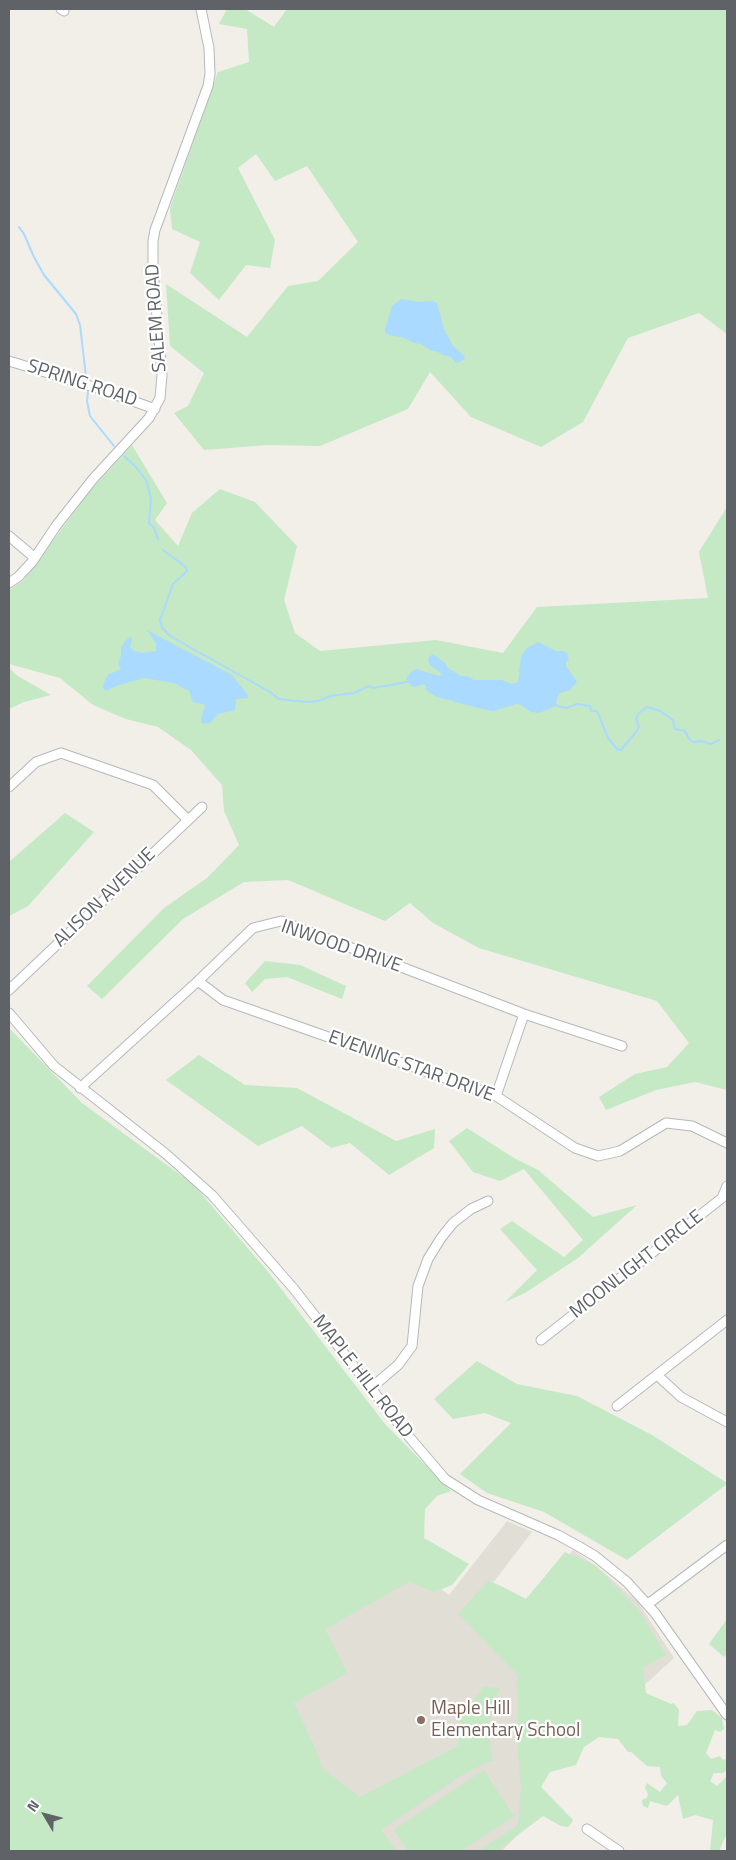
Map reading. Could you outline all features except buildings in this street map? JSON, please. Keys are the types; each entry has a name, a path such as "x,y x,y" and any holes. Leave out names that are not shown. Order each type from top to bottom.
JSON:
{"street":[{"name":"SALEM ROAD","path":"9,583 25,570 88,485 155,409 161,393 162,375 153,276 153,241 208,86 210,74 209,48 201,9"},
{"name":"SPRING ROAD","path":"9,361 98,388 155,409"},
{"path":"9,536 35,558"},
{"path":"9,787 36,762 61,753 152,785 188,820"},
{"name":"ALISON AVENUE","path":"9,990 202,807"},
{"name":"INWOOD DRIVE","path":"80,1088 198,981 252,928 280,922 524,1014 622,1046"},
{"name":"EVENING STAR DRIVE","path":"198,981 223,1000 496,1096 575,1148 598,1156 620,1151 666,1123 692,1126 727,1143"},
{"name":"MAPLE HILL ROAD","path":"9,1013 54,1066 166,1154 212,1195 294,1289 404,1432 445,1480 478,1500 558,1535 578,1546 595,1556 627,1582 648,1604 727,1715"},
{"path":"496,1096 524,1014"},
{"name":"MOONLIGHT CIRCLE","path":"541,1340 722,1198 727,1186"},
{"path":"371,1388 398,1365 412,1346 418,1286 428,1259 453,1223 471,1209 488,1201"},
{"path":"617,1406 727,1320"},
{"path":"657,1375 681,1396 727,1422"},
{"path":"648,1604 726,1547"},
{"path":"587,1829 619,1851"}],"shaded area":[{"name":"Maple Hill Elementary School","path":"507,1521 532,1532 469,1614 502,1641 573,1550 596,1566 638,1602 674,1658 533,1787 573,1820 568,1827 543,1809 502,1851 136,1851 275,1668 398,1555 449,1595"}],"green space":[{"path":"227,9 245,9 274,27 287,9 727,9 727,334 699,313 628,338 583,422 541,447 471,417 430,372 408,409 320,446 268,445 204,450 174,413 188,406 204,373 170,346 166,284 247,337 288,286 318,281 358,242 307,166 275,181 256,154 238,168 275,240 270,268 246,265 219,300 190,273 200,242 172,229 170,208 218,72 249,62 247,29 219,24"},
{"path":"132,445 167,503 155,520 178,546 192,513 220,489 255,502 297,546 284,600 295,633 320,651 436,640 503,653 537,607 708,598 699,552 727,507 727,1090 695,1082 656,1090 606,1110 599,1097 635,1074 667,1067 689,1043 657,1001 479,948 433,923 410,903 385,921 288,880 244,882 183,919 102,999 87,986 164,908 207,878 239,845 224,811 222,785 191,750 158,727 126,719 93,705 60,678 9,664 9,590 23,581 90,491"},
{"path":"9,667 16,675 51,695 24,702 9,709"},
{"path":"65,813 94,832 28,906 9,916 9,862"},
{"path":"265,961 300,965 346,986 342,999 287,977 265,979 252,992 245,983"},
{"path":"9,1028 82,1103 194,1185 269,1273 385,1424 451,1491 437,1496 425,1509 424,1538 469,1564 452,1585 434,1592 409,1582 325,1629 347,1673 294,1703 322,1768 360,1797 458,1746 457,1725 483,1687 500,1688 488,1724 492,1760 460,1776 381,1830 397,1851 9,1851"},
{"path":"199,1055 245,1085 297,1088 396,1141 435,1129 434,1148 389,1175 350,1143 331,1148 302,1126 258,1146 166,1080"},
{"path":"467,1128 514,1158 538,1170 593,1217 637,1205 578,1258 525,1293 505,1302 537,1270 500,1229 512,1221 564,1257 583,1240 524,1169 500,1181 473,1172 449,1141"},
{"path":"477,1361 517,1384 577,1396 652,1435 727,1484 627,1560 544,1512 487,1493 460,1474 511,1423 485,1413 453,1419 434,1399"},
{"path":"565,1552 596,1566 638,1609 666,1655 643,1667 646,1693 671,1704 674,1703 679,1710 678,1726 687,1725 697,1711 712,1710 722,1718 724,1729 720,1732 715,1730 706,1753 711,1759 720,1756 723,1760 726,1759 727,1755 727,1770 723,1773 714,1773 710,1781 717,1786 727,1776 727,1833 719,1851 710,1851 713,1820 695,1815 683,1819 678,1795 667,1806 650,1801 648,1808 643,1806 642,1800 647,1798 648,1794 645,1788 647,1783 660,1792 667,1783 661,1776 660,1767 647,1766 631,1752 628,1752 618,1739 599,1737 584,1747 576,1765 550,1772 541,1787 573,1820 568,1827 561,1826 543,1816 503,1846 500,1851 479,1851 518,1825 521,1787 518,1755 517,1674 458,1614 488,1581 526,1599"},
{"path":"727,1619 727,1653 724,1657 709,1644"},
{"path":"484,1770 514,1816 461,1851 408,1851 394,1830"}],"water":[{"path":"401,299 417,302 433,301 437,303 444,329 453,346 465,357 464,360 456,363 451,357 432,351 421,344 385,333 392,306"},
{"path":"147,630 232,675 248,695 248,698 236,699 235,710 218,714 210,723 204,724 201,723 201,720 205,705 193,702 189,691 174,683 144,678 105,691 103,687 105,679 109,674 121,669 118,664 121,656 121,647 129,637 132,638 130,647 134,651 143,653 156,651 156,643"},
{"path":"538,642 556,651 567,653 569,660 566,662 566,666 577,682 570,690 560,693 556,706 539,713 531,712 517,704 493,711 478,708 437,697 426,690 425,684 414,687 406,679 416,669 439,676 443,675 430,665 428,661 429,657 433,654 445,663 448,668 461,676 467,676 474,680 502,680 512,684 518,682 521,656 527,648"}],"waterway":[{"path":"19,227 44,275 76,314 80,325 86,377"},
{"path":"88,392 87,401 90,416 114,446"},
{"path":"124,456 146,480 151,498 149,523 154,528 158,539"},
{"path":"163,550 186,567 187,571 173,584 160,620 162,628 170,636 270,692 279,699 307,702 318,701 331,696 354,693 369,686 373,688 407,682"},
{"path":"554,705 566,708 577,704 590,706 591,711 597,711 608,738 617,749 621,750 637,731 639,727 636,719 639,713 647,707 660,711 673,720 675,729 685,731 689,739 694,742 701,741 711,744 719,740"}],"place":[{"name":"Maple Hill Elementary School","path":"421,1720"}]}
